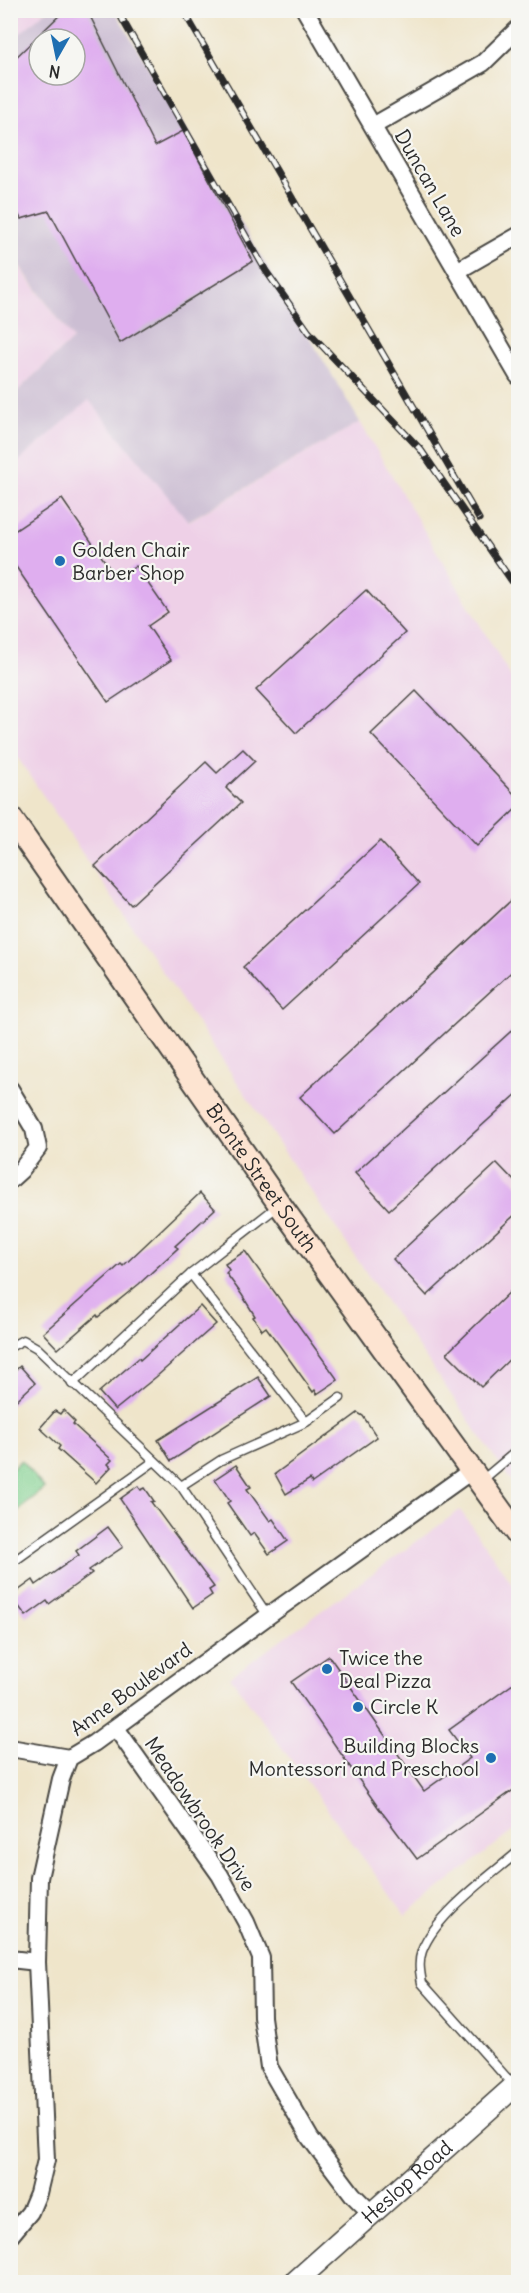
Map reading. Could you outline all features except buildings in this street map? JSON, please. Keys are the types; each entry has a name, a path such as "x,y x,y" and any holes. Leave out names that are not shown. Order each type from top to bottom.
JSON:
{"main road":[{"name":"Bronte Street South","path":"13,826 280,1205 519,1535"}],"street":[{"name":"Duncan Lane","path":"305,10 519,376"},
{"path":"373,126 483,63 519,30"},
{"path":"457,271 519,236"},
{"path":"10,1089 34,1129 38,1148 10,1180"},
{"name":"Anne Boulevard","path":"10,2236 30,2212 38,2193 46,2160 37,1962 39,1878 61,1779 69,1758 116,1728 268,1616 475,1477"},
{"name":"Meadowbrook Drive","path":"116,1728 220,1875 246,1922 261,1958 262,2017 269,2067 310,2138 353,2195 371,2213"},
{"path":"10,1748 69,1758"},
{"path":"10,1959 37,1962"},
{"name":"Heslop Road","path":"295,2283 516,2084"}],"lane":[{"path":"72,1384 191,1274 280,1205"},
{"path":"191,1274 306,1422"},
{"path":"10,1347 23,1340 30,1342 180,1486 268,1616"},
{"path":"180,1486 221,1460 306,1422 340,1398"},
{"path":"475,1477 519,1450"},
{"path":"10,1562 153,1462"},
{"path":"516,2084 422,1983 419,1968 422,1952 440,1921 519,1852"}],"shaded area":[{"path":"11,11 46,11 27,27 11,42"},
{"path":"46,11 115,11 360,422 188,521 89,400 11,468 11,397 73,339 11,254 10,42 27,27 27,87 87,87 87,27 27,27"},
{"path":"10,254 73,339 11,397 10,397"},
{"path":"89,399 189,521 360,422 518,689 518,1491 363,1268 11,748 10,468"},
{"path":"460,1510 518,1591 518,1827 405,1915 230,1677"}],"green space":[{"path":"21,1460 44,1488 11,1517 11,1470"}],"railway":[{"path":"117,10 266,271 309,332 421,450 518,590"},
{"path":"183,10 479,519"}],"place":[{"name":"Golden Chair Barber Shop","path":"60,561"},
{"name":"Twice the Deal Pizza","path":"327,1669"},
{"name":"Circle K","path":"358,1707"},
{"name":"Building Blocks Montessori and Preschool","path":"491,1758"}]}
